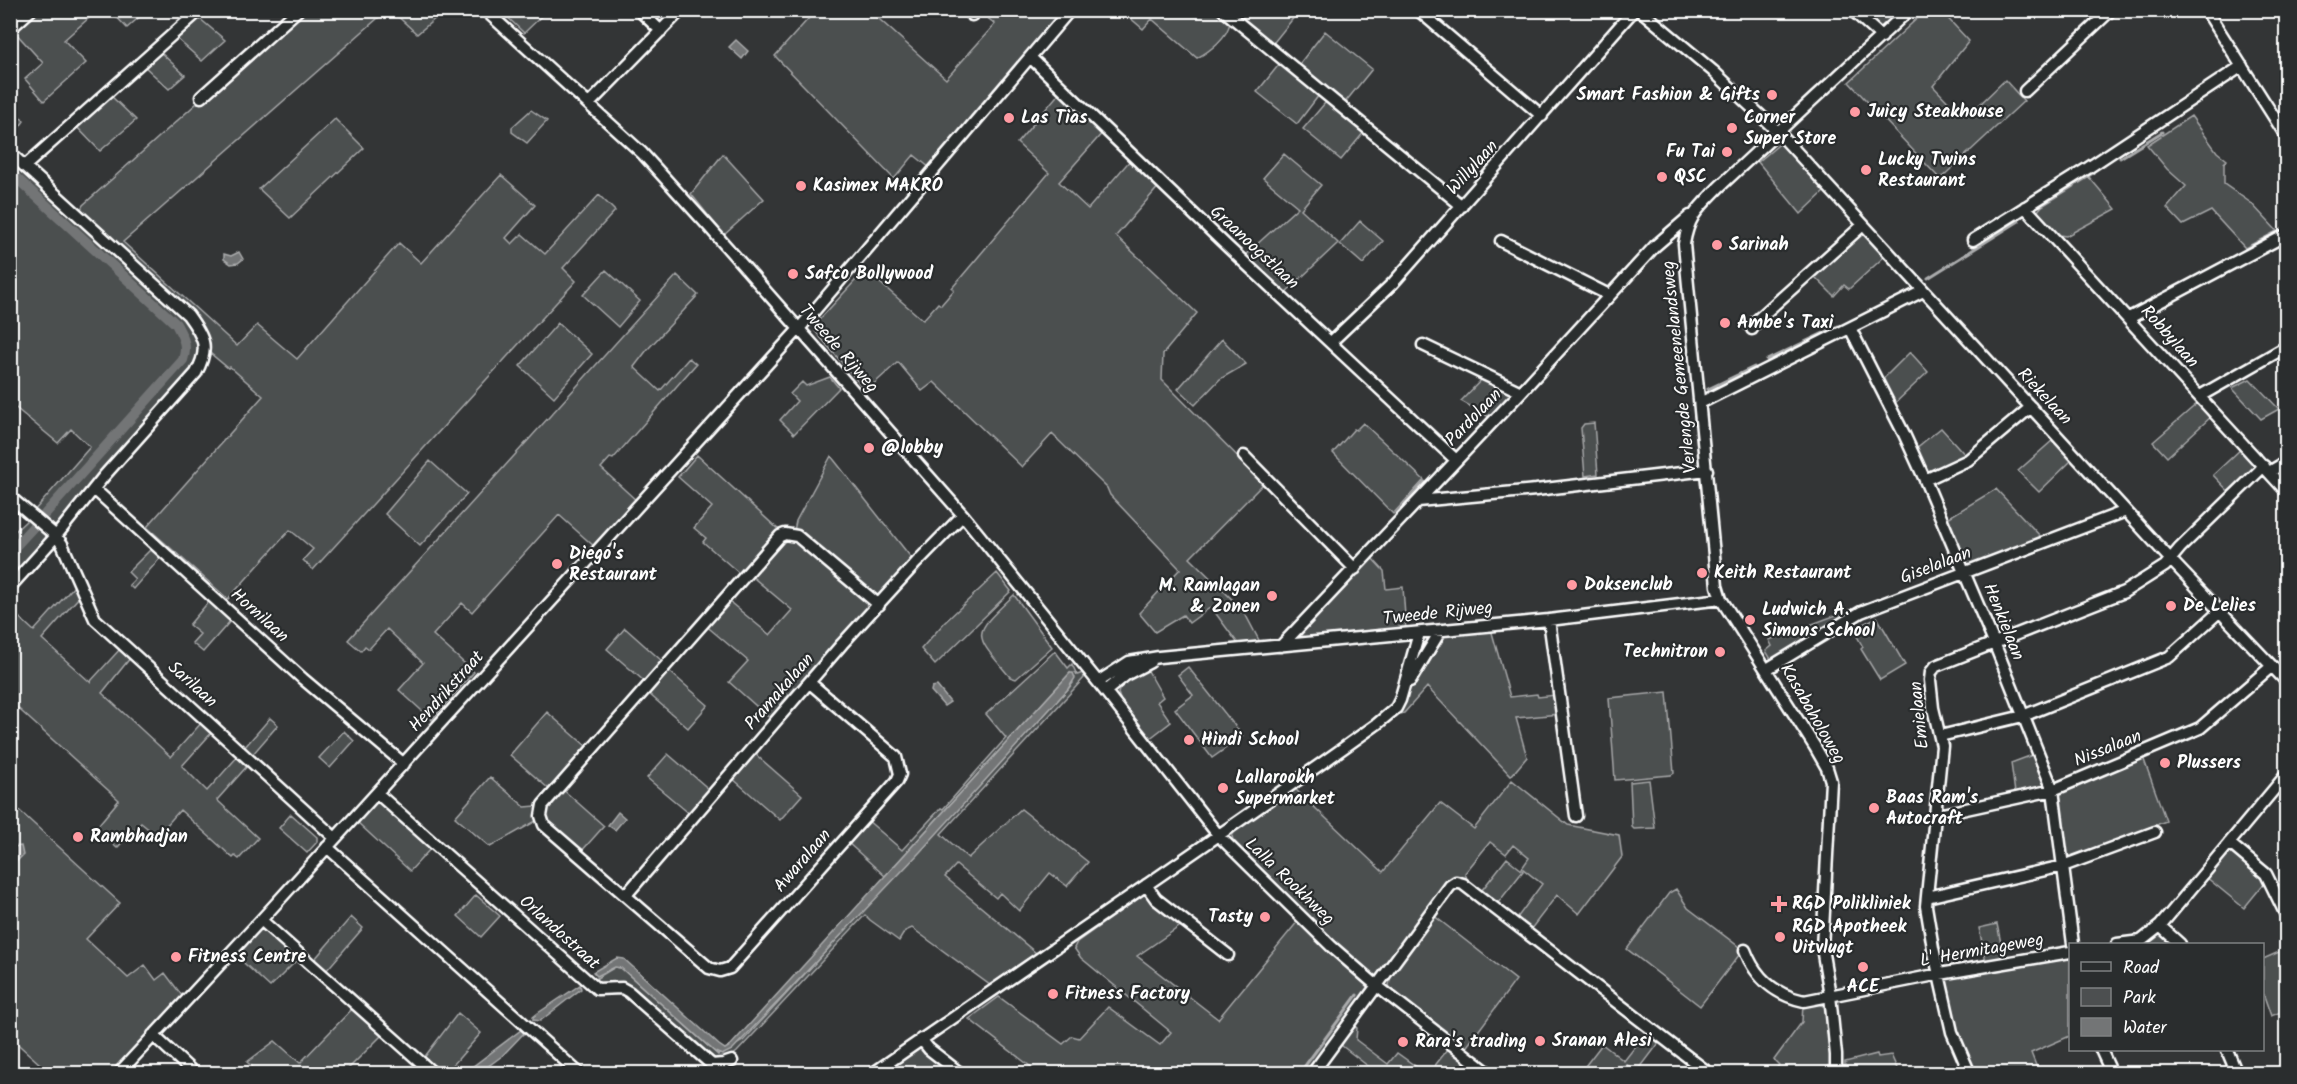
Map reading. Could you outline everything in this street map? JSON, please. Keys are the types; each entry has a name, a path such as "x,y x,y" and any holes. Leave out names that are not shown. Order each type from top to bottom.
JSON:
{"street":[{"path":"10,29 31,10"},
{"path":"24,166 200,10"},
{"path":"201,97 298,10"},
{"name":"Tweede Rijweg","path":"485,10 642,153 963,515 1102,686 1129,662 1159,657 1549,620 1721,599"},
{"path":"639,10 661,31"},
{"path":"589,104 681,10"},
{"name":"Hendrikstraat","path":"118,1074 404,764 798,330 1070,10"},
{"path":"1223,10 1462,206"},
{"path":"1418,10 1542,116"},
{"name":"Willylaan","path":"1331,342 1393,283 1634,10"},
{"name":"Riekelaan","path":"1640,10 1713,71 1779,133 2171,560 2286,681"},
{"path":"1852,10 1882,37"},
{"path":"1692,214 1909,10"},
{"path":"2025,91 2110,10"},
{"path":"2206,10 2286,136"},
{"name":"Graanoogstlaan","path":"1030,57 1228,248 1456,460"},
{"path":"1973,240 2242,66"},
{"path":"10,153 188,315 204,342 202,362 196,373 10,587"},
{"name":"Robbylaan","path":"2025,207 2286,491"},
{"name":"Pardolaan","path":"1281,646 1521,392 1655,246 1692,214"},
{"name":"Verlengde Gemeenelandsweg","path":"1692,214 1684,244 1685,268 1717,586 1721,599"},
{"path":"1752,328 1756,321 1863,225"},
{"path":"2129,318 2286,235"},
{"path":"1501,241 1609,295"},
{"path":"1700,403 1923,291"},
{"name":"Henkielaan","path":"1850,328 1925,480 2053,790 2073,943"},
{"path":"1423,345 1521,392"},
{"path":"2200,396 2286,347"},
{"path":"1925,480 1968,460 2031,407"},
{"path":"1244,456 1355,569"},
{"name":"Emielaan","path":"1970,1074 1952,1032 1933,948 1927,897 1942,746 1933,708 1931,672 1936,666 1995,645 2124,592 2165,566 2180,548 2267,469 2286,462"},
{"path":"1418,501 1707,470"},
{"name":"Hornilaan","path":"94,489 303,679 404,764"},
{"path":"10,497 56,536"},
{"name":"Giselalaan","path":"1767,669 1861,612 2126,511"},
{"name":"Pramakalaan","path":"626,895 879,604 963,515"},
{"name":"Awaralaan","path":"810,683 896,757 900,774 897,781 730,968 714,970 544,825 541,816 545,800 780,536 785,534 797,536 879,604"},
{"name":"Sarilaan","path":"56,536 66,552 88,607 96,620 335,838"},
{"name":"Kasabaholoweg","path":"1721,599 1815,747 1827,768 1831,781 1822,948 1830,995 1836,1074"},
{"path":"1940,736 2023,716 2169,657 2220,611"},
{"path":"1549,620 1576,816"},
{"path":"1402,693 1441,630"},
{"path":"872,1074 1219,836 1377,724 1396,708 1419,633"},
{"name":"Nissalaan","path":"1934,816 2053,790 2200,728 2272,666"},
{"name":"Lalla Rookhweg","path":"1102,686 1219,836 1332,947 1377,986 1490,1074"},
{"path":"2129,943 2141,941 2160,926 2286,775"},
{"name":"Orlandostraat","path":"377,793 597,989 622,988 712,1065 732,1061"},
{"path":"1927,897 2063,866 2155,832"},
{"path":"2229,843 2266,874 2274,886 2286,915"},
{"path":"327,847 580,1074"},
{"path":"1312,1074 1450,886 1456,882 1463,884 1710,1074"},
{"path":"1146,885 1156,899 1228,955"},
{"path":"261,920 434,1074"},
{"path":"2160,926 2178,943"},
{"name":"L' Hermitageweg","path":"1745,950 1751,966 1759,976 1783,994 1804,1001 1940,974 2069,952"},
{"path":"153,1035 195,1074"},
{"path":"921,1039 929,1049 961,1074"},
{"path":"2102,1051 2112,1074"},
{"path":"2227,1051 2237,1074"}],"green space":[{"path":"301,10 386,11 123,242 237,346 257,325 297,359 399,243 421,263 501,175 535,205 506,238 512,244 522,234 545,254 599,195 615,211 563,268 576,281 313,570 303,560 313,549 290,530 228,599 147,527 263,396 210,353 208,338 194,314 80,211 83,205"},
{"path":"500,10 547,10 547,11 524,33"},
{"path":"38,11 83,11 90,17 64,40 86,63 44,101 25,79 43,63 14,31"},
{"path":"111,11 146,11 127,28"},
{"path":"392,11 444,11 417,34"},
{"path":"802,11 870,11 946,79 995,24 979,11 1064,11 930,168 914,155 894,179 775,56 809,18"},
{"path":"1122,11 1218,11 1230,22 1222,38 1197,58 1152,19 1143,29"},
{"path":"1229,11 1299,11 1271,46"},
{"path":"1861,11 1904,11 1882,29 1878,29 1859,13"},
{"path":"1925,11 1941,11 1969,41 1933,86 1955,109 1978,106 2005,80 2024,101 1940,179 1849,82"},
{"path":"199,18 225,40 202,61 176,38"},
{"path":"1325,31 1372,69 1343,105 1297,67"},
{"path":"159,51 185,75 169,89 143,65"},
{"path":"1281,62 1319,95 1297,124 1257,92"},
{"path":"1061,91 1104,131 1059,182 1088,209 1132,158 1160,185 1116,236 1197,313 1163,354 1162,380 1264,483 1190,558 1243,610 1261,644 1239,645 1211,607 1189,623 1183,615 1155,632 1139,613 1180,569 1110,495 1107,488 1052,434 1022,467 934,382 922,391 898,362 866,391 815,331 819,320 865,270 923,320 938,303 941,305 954,290 952,288 1049,173 1017,143"},
{"path":"109,94 136,120 100,151 75,125"},
{"path":"1325,103 1329,103 1365,131 1341,160 1303,129"},
{"path":"11,107 24,121 11,139"},
{"path":"531,110 547,121 527,143 512,132 512,127"},
{"path":"2191,116 2217,152 2227,160 2224,163 2224,184 2251,203 2277,231 2245,248 2211,211 2183,225 2167,208 2186,186 2167,169 2147,145"},
{"path":"335,119 364,148 290,218 259,189"},
{"path":"1783,141 1826,190 1801,214 1758,162"},
{"path":"723,154 764,199 724,235 691,194"},
{"path":"1284,154 1321,185 1301,209 1338,243 1285,293 1244,256 1298,207 1263,178"},
{"path":"10,157 185,319 193,330 198,348 194,367 56,528 33,512 90,447 71,429 58,443 11,404"},
{"path":"2089,177 2116,209 2066,236 2059,235 2037,212 2042,206"},
{"path":"1360,221 1383,241 1363,264 1340,244"},
{"path":"1861,233 1864,233 1885,256 1849,289 1844,285 1834,296 1813,275"},
{"path":"606,270 640,301 618,327 583,295"},
{"path":"677,275 698,295 634,367 660,391 689,358 696,364 613,459 610,458 601,468 638,502 596,548 559,515 472,612 462,603 433,635 474,672 432,720 399,690 423,663 387,629 369,649 365,646 361,651 348,640"},
{"path":"558,323 592,354 554,397 520,366"},
{"path":"1222,339 1246,364 1220,379 1195,405 1178,389"},
{"path":"1910,352 1928,372 1893,405 1882,380"},
{"path":"830,377 839,388 794,434 780,420 797,401 790,394 802,382 806,386"},
{"path":"1482,379 1487,379 1514,393 1491,418 1461,401"},
{"path":"2250,379 2279,409 2261,419 2232,388"},
{"path":"2199,402 2212,416 2167,457 2153,442"},
{"path":"1363,423 1424,480 1393,514 1333,453 1354,429 1356,430"},
{"path":"1594,423 1598,474 1585,476 1581,428 1584,424"},
{"path":"1941,428 1967,457 1966,460 1926,474 1915,449"},
{"path":"2053,440 2072,460 2039,492 2018,471"},
{"path":"2242,448 2259,467 2231,494 2213,475"},
{"path":"697,455 780,531 739,573 703,542 706,538 694,528 712,507 678,477"},
{"path":"831,456 913,560 882,596 870,592 794,531 796,521"},
{"path":"430,461 467,494 420,546 385,514"},
{"path":"1996,489 2042,538 1969,566 1963,562 1946,519"},
{"path":"27,520 30,520 48,538 11,582 11,535"},
{"path":"792,538 866,599 867,611 773,721 729,682 748,661 704,624 726,599 770,635 792,610 749,574 780,539"},
{"path":"153,547 162,556 133,589 129,585 135,579 128,572"},
{"path":"1371,557 1384,571 1386,589 1403,587 1406,631 1304,639 1301,634 1302,628"},
{"path":"997,573 1011,591 935,665 921,649 944,623"},
{"path":"76,584 80,596 42,639 90,682 121,648 131,657 102,693 171,757 203,721 214,730 182,766 207,791 239,755 249,764 217,800 258,838 239,859 235,856 233,858 180,810 157,836 141,823 117,848 95,829 119,800 11,702 11,610 34,631"},
{"path":"1014,595 1052,647 1016,679 1010,677 989,651 983,642 982,634 990,619"},
{"path":"210,600 232,619 203,652 192,643 200,634 189,625"},
{"path":"1869,603 1772,661 1766,651 1772,646 1769,640"},
{"path":"1877,617 1905,665 1880,680 1861,649 1863,647 1853,629"},
{"path":"625,628 662,661 644,681 607,649"},
{"path":"1491,629 1510,697 1537,694 1538,697 1556,695 1559,714 1516,718 1527,757 1511,776 1427,687 1404,713 1400,714 1399,711 1426,661 1447,634"},
{"path":"1055,651 1068,668 1072,664 1077,675 1083,673 1084,678 941,834 968,858 1021,809 1088,862 1067,886 1050,873 1019,911 1000,893 996,898 956,865 945,877 1036,953 990,985 912,928 905,931 899,941 865,915 737,1052 729,1058 716,1062 632,991 599,987 592,981 615,967 621,968 718,1055 743,1041 1068,689 1073,683 1070,673 885,876 847,842 867,820 902,850 941,808 943,809 1006,738 986,714"},
{"path":"1188,667 1243,736 1212,758 1175,709 1193,695 1178,675"},
{"path":"1147,669 1163,697 1157,702 1171,722 1149,739 1121,702 1118,693 1122,683"},
{"path":"669,671 708,705 688,728 649,694"},
{"path":"1667,692 1674,773 1615,780 1609,698"},
{"path":"547,712 586,746 549,789 510,755"},
{"path":"270,718 278,725 252,755 244,748"},
{"path":"344,731 354,741 330,768 319,758"},
{"path":"754,753 802,795 780,820 732,778"},
{"path":"668,754 711,791 691,815 647,778"},
{"path":"2035,754 2045,778 2046,787 2015,793 2011,763"},
{"path":"2143,757 2166,821 2067,859 2058,792"},
{"path":"490,777 525,807 536,806 536,821 490,847 455,817"},
{"path":"1512,780 1568,825 1619,835 1622,857 1579,914 1557,895 1531,929 1517,918 1542,884 1522,868 1529,858 1513,845 1506,854 1490,842 1465,873 1467,879 1460,876 1454,878 1380,975 1376,976 1336,944 1233,840 1232,836 1237,828 1294,788 1383,872 1440,803 1474,829"},
{"path":"1649,780 1655,828 1634,829 1632,827 1630,782"},
{"path":"560,787 604,826 580,853 544,820 544,810"},
{"path":"378,800 432,847 410,871 357,822"},
{"path":"10,802 120,903 86,939 128,978 145,965 156,980 165,973 183,997 113,1073 50,1073 11,1038"},
{"path":"291,814 317,837 317,842 307,853 279,828"},
{"path":"2231,850 2257,871 2268,884 2262,886 2244,908 2206,877"},
{"path":"1507,858 1523,871 1498,903 1482,890"},
{"path":"1676,889 1688,908 1743,950 1700,1006 1627,949 1669,893"},
{"path":"476,895 500,916 481,937 458,916"},
{"path":"1143,895 1147,895 1181,923 1179,927 1137,956 1218,1019 1298,921 1371,988 1309,1073 1039,1073 969,1019 999,997 1063,1044 1072,1036 1079,1038 1108,1007 1160,1045 1171,1032 1081,958 1074,948 1077,942"},
{"path":"1433,915 1516,980 1465,1049 1394,993 1389,986 1391,974"},
{"path":"351,917 363,928 326,971 314,960"},
{"path":"1997,924 2004,958 1986,962 1979,928"},
{"path":"262,926 299,958 270,987 234,954"},
{"path":"2159,934 2172,943 2138,943"},
{"path":"2286,949 2286,1010 2271,1016 2264,996 2264,959"},
{"path":"2068,957 2069,1036 2031,1053 2039,1073 1974,1073 1956,1034 1946,978"},
{"path":"1803,1004 1819,1004 1825,1007 1832,1073 1772,1074 1779,1065 1774,1060 1802,1022"},
{"path":"354,1007 384,1033 344,1073 252,1073 255,1069 247,1062 275,1041 300,1063"},
{"path":"458,1013 481,1033 446,1073 438,1073 423,1059"},
{"path":"1352,1026 1357,1028 1356,1040 1388,1064 1397,1053 1425,1073 1377,1073 1342,1046 1342,1041"},
{"path":"1649,1029 1662,1039 1637,1072 1626,1064 1618,1073 1579,1074 1602,1044 1624,1061"},
{"path":"920,1047 957,1074 880,1074"},
{"path":"1448,1049 1467,1063 1459,1073 1429,1073"},
{"path":"1877,1054 1878,1057 1891,1055 1899,1073 1845,1073 1845,1062"}],"water":[{"path":"736,40 748,51 742,59 729,47"},
{"path":"239,252 243,259 238,263 231,264 224,259 224,254 231,256"},
{"path":"1070,673 1073,673 1075,678 1068,689 920,852 732,1050 722,1055 715,1052 621,968 615,967 597,976 593,972 617,958 624,959 719,1045 725,1049 730,1046"},
{"path":"937,686 950,702 944,706 931,691 932,687"},
{"path":"618,812 625,818 615,830 608,825"},
{"path":"21,846 23,855 11,867 11,847"},
{"path":"580,985 581,989 540,1021 533,1020 538,1013"},
{"path":"521,1030 524,1033 502,1056 479,1073 464,1073"}],"waterway":[{"path":"2120,158 2162,132"},
{"path":"10,172 176,324 185,345 183,360 45,514"},
{"path":"2040,206 2093,173"},
{"path":"1928,278 2019,221"},
{"path":"2246,249 2275,233"},
{"path":"1767,360 1838,326"},
{"path":"1708,389 1754,367"},
{"path":"1396,514 1425,482"},
{"path":"10,552 33,527"},
{"path":"1299,1074 1357,995"}],"place":[{"name":"Smart Fashion & Gifts","path":"1772,95"},
{"name":"Juicy Steakhouse","path":"1855,112"},
{"name":"Las Tias","path":"1009,118"},
{"name":"Corner Super Store","path":"1732,128"},
{"name":"Fu Tai","path":"1727,152"},
{"name":"Lucky Twins Restaurant","path":"1866,170"},
{"name":"QSC","path":"1662,177"},
{"name":"Kasimex MAKRO","path":"801,186"},
{"name":"Sarinah","path":"1717,245"},
{"name":"Safco Bollywood","path":"793,274"},
{"name":"Ambe's Taxi","path":"1725,323"},
{"name":"@lobby","path":"869,448"},
{"name":"Diego's Restaurant","path":"557,564"},
{"name":"Keith Restaurant","path":"1702,573"},
{"name":"Doksenclub","path":"1572,585"},
{"name":"M. Ramlagan & Zonen","path":"1272,596"},
{"name":"De Lelies","path":"2171,606"},
{"name":"Ludwich A. Simons School","path":"1750,620"},
{"name":"Technitron","path":"1720,652"},
{"name":"Hindi School","path":"1189,740"},
{"name":"Plussers","path":"2165,763"},
{"name":"Lallarookh Supermarket","path":"1223,788"},
{"name":"Baas Ram's Autocraft","path":"1874,808"},
{"name":"Rambhadjan","path":"78,837"},
{"name":"RGD Polikliniek","path":"1779,904"},
{"name":"Tasty","path":"1265,917"},
{"name":"RGD Apotheek Uitvlugt","path":"1780,937"},
{"name":"Fitness Centre","path":"176,957"},
{"name":"ACE","path":"1863,967"},
{"name":"Fitness Factory","path":"1053,994"},
{"name":"Sranan Alesi","path":"1540,1041"},
{"name":"Rara's trading","path":"1403,1042"}]}
